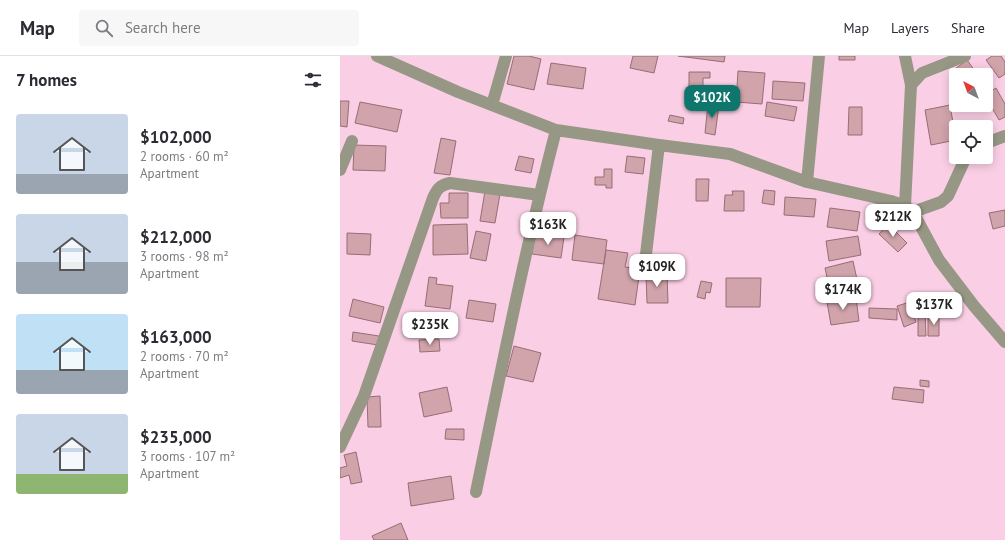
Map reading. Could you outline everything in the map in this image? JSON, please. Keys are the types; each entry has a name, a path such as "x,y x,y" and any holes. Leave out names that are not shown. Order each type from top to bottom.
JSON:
{"street":[{"path":"377,56 492,105 556,130 658,146 730,154 807,182 891,201 909,209 941,202 948,196 963,164"},
{"path":"492,105 506,56"},
{"path":"807,182 819,56"},
{"path":"905,56 911,85 909,209 939,260 974,306 1005,342"},
{"path":"911,85 922,73 965,56"},
{"path":"476,492 539,195 556,130"},
{"path":"993,140 1005,136"},
{"path":"340,170 352,141"},
{"path":"644,271 658,146"},
{"path":"340,447 364,396 430,205 438,189 443,185 450,183 539,195"}],"building":[{"path":"514,56 529,56 541,59 534,90 507,84"},
{"path":"633,56 658,56 654,73 630,68"},
{"path":"678,56 725,56 724,62"},
{"path":"839,56 855,56 855,60 839,60"},
{"path":"992,56 1001,56 1005,62 1005,74 999,78 986,60"},
{"path":"967,60 973,68 956,68"},
{"path":"551,63 586,68 583,89 547,84"},
{"path":"738,71 765,73 762,104 736,102"},
{"path":"689,72 710,72 710,78 703,78 703,92 689,92"},
{"path":"773,81 805,83 803,101 772,99"},
{"path":"996,88 1005,104 1005,117 999,120 993,109 993,90"},
{"path":"340,101 349,101 347,127 340,126"},
{"path":"360,102 402,110 397,132 355,123"},
{"path":"767,102 797,107 794,121 765,116"},
{"path":"708,104 719,105 715,135 705,133"},
{"path":"949,105 949,112 951,112 953,120 949,120 949,141 931,145 925,110"},
{"path":"849,107 862,107 862,135 848,135"},
{"path":"670,115 684,118 683,124 668,121"},
{"path":"441,138 456,141 450,175 434,173"},
{"path":"354,145 386,146 385,171 353,170"},
{"path":"519,156 534,159 531,173 515,170"},
{"path":"627,156 645,158 643,174 625,172"},
{"path":"604,169 612,169 612,188 606,188 606,185 595,185 595,177 604,177"},
{"path":"696,179 709,179 708,201 696,201"},
{"path":"764,190 775,191 774,205 762,203"},
{"path":"485,191 500,194 495,223 480,221"},
{"path":"732,191 744,191 744,211 724,211 725,195 733,195"},
{"path":"449,193 468,193 468,218 441,218 440,203 449,203"},
{"path":"785,197 816,199 814,217 784,215"},
{"path":"830,208 860,212 857,231 827,227"},
{"path":"1005,210 1005,226 993,229 989,213"},
{"path":"467,224 468,254 433,255 433,225"},
{"path":"888,224 907,243 898,252 879,234"},
{"path":"476,231 491,234 486,261 470,258"},
{"path":"347,233 371,234 370,255 347,254"},
{"path":"535,233 564,237 561,258 532,254"},
{"path":"575,235 607,240 604,264 572,260"},
{"path":"858,236 861,255 829,261 826,241"},
{"path":"606,250 628,253 625,267 640,269 635,305 598,299"},
{"path":"853,261 858,284 830,291 825,268"},
{"path":"667,273 668,303 647,303 646,274"},
{"path":"429,277 437,278 436,284 453,286 450,309 425,306"},
{"path":"726,278 761,278 760,307 726,307"},
{"path":"701,281 712,283 710,293 706,292 705,299 697,297"},
{"path":"856,298 859,321 831,325 827,302"},
{"path":"353,299 384,307 380,323 349,316"},
{"path":"469,300 496,304 493,322 466,318"},
{"path":"910,302 916,322 904,327 897,306"},
{"path":"869,308 897,309 897,320 869,318"},
{"path":"918,312 925,312 926,336 918,336"},
{"path":"939,316 939,336 928,336 928,317"},
{"path":"353,332 379,336 378,345 352,341"},
{"path":"439,339 440,351 420,352 419,340"},
{"path":"514,346 541,353 533,382 506,376"},
{"path":"920,380 929,381 929,387 920,386"},
{"path":"447,387 452,411 424,417 419,393"},
{"path":"894,387 924,390 923,403 892,399"},
{"path":"380,396 381,427 368,427 367,397"},
{"path":"446,429 464,429 464,440 445,439"},
{"path":"356,452 362,482 351,484 349,475 340,478 340,468 347,466 344,455"},
{"path":"451,476 454,499 411,506 408,483"},
{"path":"401,523 408,540 374,540 372,536"}]}
